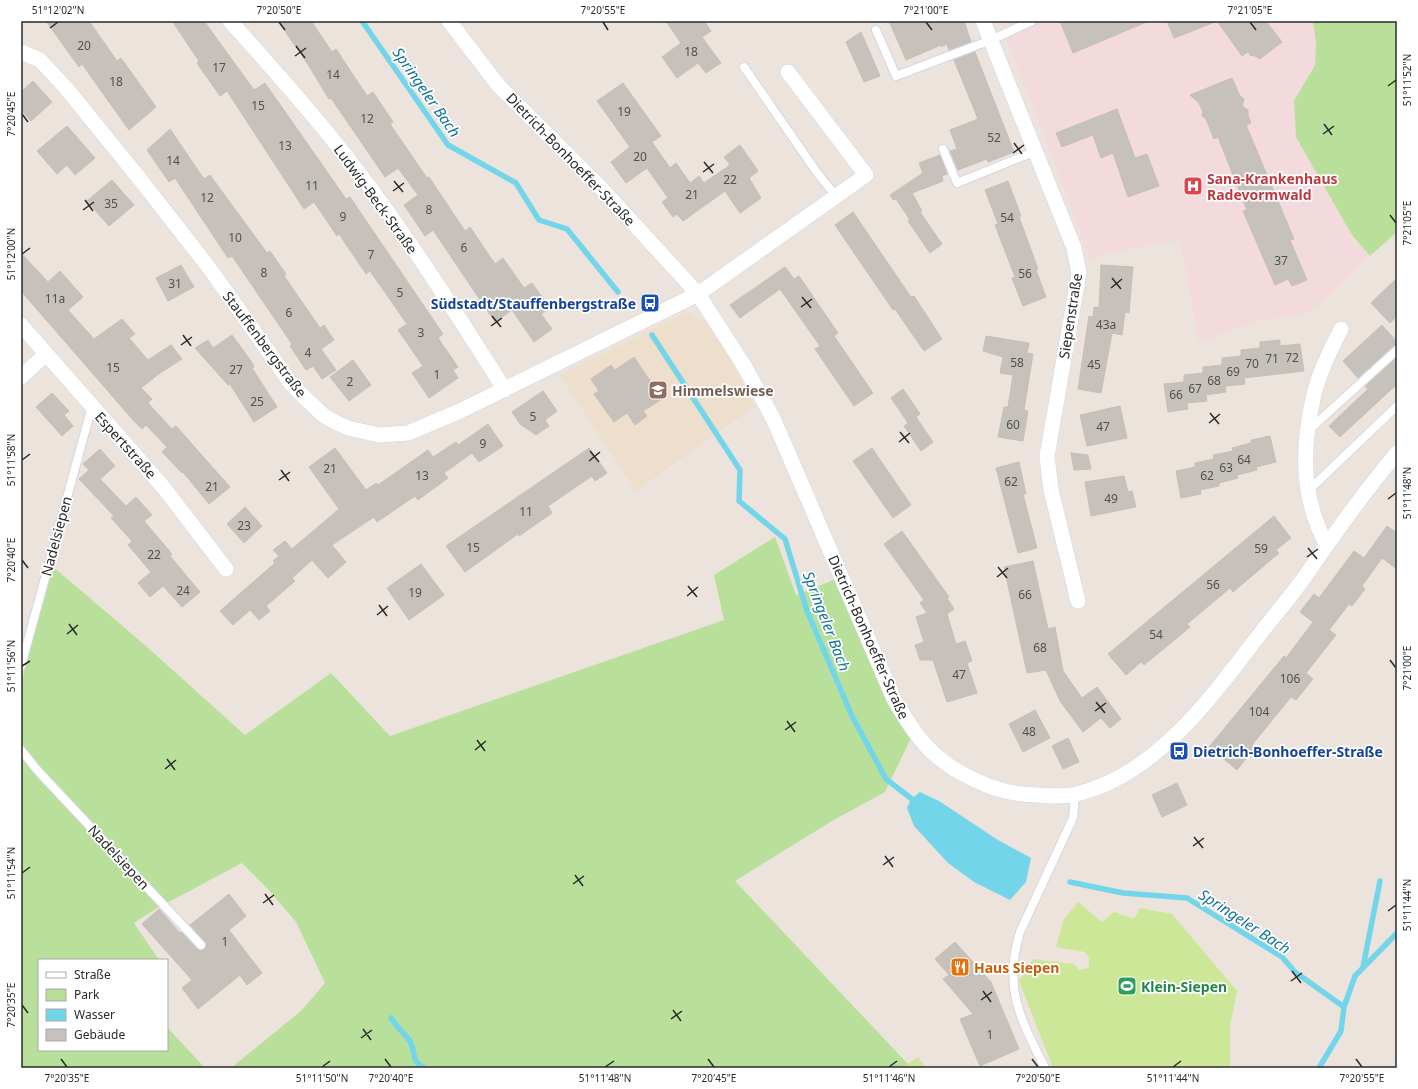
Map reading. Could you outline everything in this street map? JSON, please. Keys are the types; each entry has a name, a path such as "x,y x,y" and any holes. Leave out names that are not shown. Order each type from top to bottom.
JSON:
{"street":[{"name":"Ludwig-Beck-Straße","path":"230,21 278,75 356,169 438,284 504,390"},
{"name":"Dietrich-Bonhoeffer-Straße","path":"449,21 498,84 602,190 698,294 743,364 773,418 894,699 912,730 943,763 954,770 986,785 1010,793 1043,796 1075,794 1122,776 1154,754 1179,732 1241,660 1299,585 1326,545 1397,453"},
{"name":"Siepenstraße","path":"983,21 1074,248 1079,273 1046,456 1051,490 1078,601"},
{"name":"Stauffenbergstraße","path":"21,52 40,60 66,88 210,269 292,385 323,415 348,428 391,436 408,433 423,428 504,390 698,294"},
{"path":"698,294 866,175 788,72"},
{"name":"Espertstraße","path":"21,325 164,488 226,569"},
{"path":"1326,545 1312,508 1309,490 1307,444 1312,399 1323,367 1341,329"},
{"path":"21,377 46,354"}],"lane":[{"path":"876,30 896,76 991,40 1032,21"},
{"path":"744,67 818,174 836,196"},
{"path":"943,149 957,183 1036,151"},
{"path":"1308,430 1397,350"},
{"name":"Nadelsiepen","path":"21,666 92,406"},
{"path":"1309,490 1397,406"},
{"name":"Nadelsiepen","path":"21,750 38,771 201,945"},
{"path":"1045,1068 1021,1017 1014,996 1012,972 1015,948 1020,932 1073,818 1075,794"}],"shaded area":[{"name":"Sana-Krankenhaus Radevormwald","path":"999,21 1313,21 1316,42 1315,65 1294,101 1352,235 1370,256 1316,308 1293,316 1261,320 1199,342 1180,240 1111,252 1090,261 1043,132"},
{"name":"Himmelswiese","path":"686,312 706,322 726,352 755,406 636,491 559,375"}],"green space":[{"path":"1313,21 1397,21 1397,232 1370,256 1352,235 1296,137 1294,101 1315,65 1316,42"},
{"path":"775,537 796,595 836,579 911,738 885,792 832,821 735,881 908,1064 902,1068 231,1068 302,1010 325,983 296,922 268,889 242,863 165,904 40,770 21,745 21,684 51,565 146,646 245,735 331,673 390,736 724,620 714,575"},
{"path":"21,754 160,906 134,923 158,959 38,959 38,1051 168,1051 168,1028 205,1068 21,1068"},
{"name":"Klein-Siepen","path":"1078,902 1102,922 1114,912 1134,919 1140,908 1172,914 1237,991 1230,1026 1230,1068 1053,1068 1019,981 1033,959 1074,964 1079,970 1089,968 1089,958 1085,952 1056,947 1064,919"},
{"path":"918,1057 926,1068 902,1068"}],"water":[{"path":"920,792 939,801 998,840 1031,858 1026,882 1010,900 974,882 948,863 914,826 907,808 911,799"}],"building":[{"path":"46,21 89,21 117,61 121,58 156,107 129,130 82,64 79,67"},
{"path":"172,21 204,21 254,90 265,83 346,199 350,197 443,334 438,338 458,367 453,370 458,378 429,398 412,373 423,366 398,330 407,324 370,271 366,274 339,234 337,236 314,202 304,209 227,91 220,96 197,63 199,61"},
{"path":"278,21 311,21 332,52 336,49 367,96 373,92 393,122 390,124 427,178 429,177 465,231 470,227 495,264 503,258 524,288 532,283 550,308 541,314 552,329 534,342 512,310 495,322 433,230 425,236 404,205 418,195 398,168 385,177 331,98 329,99 309,66"},
{"path":"666,21 704,21 711,31 702,37 721,63 706,73 698,63 677,78 662,57 681,43"},
{"path":"889,21 964,21 971,42 949,50 947,44 941,47 941,45 906,60"},
{"path":"1060,21 1149,21 1073,53"},
{"path":"1167,21 1215,21 1215,22 1174,38"},
{"path":"1217,21 1266,21 1282,42 1260,59 1253,55 1251,56 1248,52 1242,56"},
{"path":"861,32 880,76 864,82 846,42"},
{"path":"975,52 1014,152 988,162 987,159 958,170 950,151 957,149 950,130 978,119 954,60"},
{"path":"1232,78 1240,96 1244,99 1242,106 1248,110 1251,123 1246,125 1294,239 1290,240 1307,280 1292,286 1288,279 1275,285 1243,211 1247,210 1218,137 1214,139 1206,119 1202,116 1203,112 1199,103 1190,95"},
{"path":"33,81 52,102 31,121 21,110 21,92"},
{"path":"623,83 661,136 652,142 670,168 676,163 690,183 699,176 704,183 730,165 724,157 740,145 758,171 749,178 761,198 740,213 725,191 683,221 677,214 673,217 662,202 668,198 647,168 626,183 611,162 630,147 597,101"},
{"path":"1117,109 1135,158 1147,154 1159,186 1128,197 1113,153 1101,158 1093,135 1062,147 1056,133"},
{"path":"67,126 95,158 75,175 67,165 57,174 37,151"},
{"path":"170,129 204,179 210,175 267,253 270,251 286,274 284,276 320,328 324,325 334,340 321,349 336,370 322,379 313,366 306,370 290,346 292,344 232,256 228,258 175,178 169,182 147,150"},
{"path":"940,155 947,174 942,176 943,181 912,193 922,211 920,212 942,244 930,253 908,221 910,220 896,199 893,200 890,195 923,173 919,163"},
{"path":"112,180 134,205 109,226 87,201"},
{"path":"1008,181 1021,216 1019,217 1038,269 1036,270 1046,297 1023,306 1012,278 1015,277 995,225 998,224 985,190"},
{"path":"853,212 911,297 914,296 942,339 924,351 895,309 893,310 835,225"},
{"path":"21,253 48,282 60,271 83,297 68,310 94,339 122,319 135,334 129,338 148,360 171,345 182,359 160,373 141,388 152,399 148,403 172,429 176,426 230,487 209,504 183,472 182,473 162,452 167,447 146,425 142,429 134,421 21,291"},
{"path":"181,265 194,287 168,301 156,278"},
{"path":"1101,265 1133,267 1129,313 1125,312 1122,335 1112,333 1101,393 1078,389 1089,316 1093,317 1094,307 1099,308"},
{"path":"785,267 794,279 799,276 838,333 834,336 873,393 854,406 815,349 820,346 780,289 740,318 730,305"},
{"path":"1397,278 1397,316 1390,323 1371,303"},
{"path":"1382,325 1397,342 1397,345 1393,346 1358,378 1343,361"},
{"path":"232,335 251,361 254,367 252,368 277,407 254,422 230,384 228,385 195,348 208,340 213,348"},
{"path":"986,336 1029,343 1027,353 1033,354 1024,410 1028,411 1023,441 998,437 1004,407 1008,407 1013,375 1000,373 1003,357 983,351"},
{"path":"1280,340 1280,346 1300,344 1304,371 1244,378 1245,384 1225,386 1226,392 1206,395 1207,401 1187,403 1188,409 1168,412 1164,384 1184,382 1184,375 1203,373 1203,367 1222,365 1222,358 1241,356 1241,350 1260,348 1260,342"},
{"path":"634,357 662,399 643,411 647,416 635,425 627,413 614,422 594,394 599,391 591,379 611,365 615,370"},
{"path":"1397,357 1397,384 1340,437 1329,426 1368,389 1365,386"},
{"path":"353,360 371,385 349,401 330,377"},
{"path":"903,389 920,414 916,417 933,442 921,451 904,426 908,423 891,398"},
{"path":"543,391 557,411 545,420 549,426 536,435 520,424 512,412"},
{"path":"52,393 69,411 64,415 73,426 62,436 36,407"},
{"path":"1120,406 1127,438 1087,446 1080,415"},
{"path":"488,424 503,446 479,462 472,453 444,473 448,478 418,500 415,496 377,522 374,517 332,545 346,562 328,578 312,560 292,578 295,581 266,606 270,611 259,620 250,610 233,625 220,611 275,563 273,561 279,556 273,550 285,541 292,549 339,509 309,467 335,448 366,490 376,483 378,485 428,450 433,457 456,442 458,445"},
{"path":"1270,436 1276,462 1256,467 1257,470 1237,475 1238,478 1219,483 1219,486 1200,490 1201,494 1181,498 1176,471 1195,467 1195,463 1214,459 1213,455 1233,451 1232,448 1251,443 1251,440"},
{"path":"589,448 607,473 595,481 592,476 548,506 552,513 519,536 518,534 465,572 446,546"},
{"path":"872,448 911,505 893,518 853,461"},
{"path":"100,449 115,466 100,479 126,506 136,497 152,515 144,521 172,554 170,556 200,592 182,607 163,586 150,597 138,583 151,572 128,545 132,541 111,518 114,516 79,479 89,470 83,464"},
{"path":"1071,453 1088,455 1091,469 1074,470"},
{"path":"1019,462 1026,494 1023,494 1037,548 1018,553 996,468"},
{"path":"1124,476 1128,492 1132,491 1136,507 1091,516 1085,482"},
{"path":"245,507 262,526 244,543 227,524"},
{"path":"1274,516 1291,538 1276,550 1279,553 1233,592 1230,588 1187,624 1190,627 1144,665 1141,662 1126,675 1108,654"},
{"path":"1387,526 1397,533 1397,569 1382,558 1362,586 1365,589 1352,606 1349,604 1329,630 1336,635 1306,673 1313,679 1296,700 1291,697 1252,745 1255,747 1237,770 1209,747 1284,656 1286,658 1313,622 1300,612 1314,594 1319,598 1354,551 1364,558"},
{"path":"902,531 949,597 947,598 954,609 947,614 956,644 965,641 972,661 967,663 977,693 947,702 933,660 920,660 915,645 924,642 916,617 927,613 920,603 924,600 884,544"},
{"path":"1033,561 1048,629 1055,627 1063,671 1082,698 1097,687 1121,719 1110,728 1101,718 1083,732 1060,701 1046,670 1027,673 1004,567"},
{"path":"421,564 444,595 409,620 387,588"},
{"path":"1035,710 1050,738 1023,752 1009,724"},
{"path":"1068,738 1079,762 1063,769 1052,746"},
{"path":"1177,783 1187,805 1162,817 1152,795"},
{"path":"229,894 246,916 229,930 262,973 247,985 240,975 198,1009 182,988 192,980 142,924 159,909 180,933 181,932 197,949 203,950 206,947 206,943 190,925"},
{"path":"955,942 991,982 1019,1049 980,1066 960,1019 973,1014 943,979 949,975 935,959"}],"waterway":[{"name":"Springeler Bach","path":"362,21 448,145 516,183 539,220 567,229 618,292"},
{"name":"Springeler Bach","path":"652,335 740,470 739,501 785,539 807,611 852,716 886,779 917,803"},
{"path":"1363,967 1380,881"},
{"name":"Springeler Bach","path":"1070,882 1123,893 1187,898 1282,957 1295,972 1344,1007"},
{"path":"1319,1068 1341,1031 1344,1007 1355,976 1397,933"},
{"path":"391,1018 409,1040 417,1062 425,1068"}],"place":[{"name":"Sana-Krankenhaus Radevormwald","path":"1193,186"},
{"name":"Südstadt/Stauffenbergstraße","path":"650,303"},
{"name":"Himmelswiese","path":"658,390"},
{"name":"Dietrich-Bonhoeffer-Straße","path":"1179,751"},
{"name":"Haus Siepen","path":"960,967"},
{"name":"Klein-Siepen","path":"1127,986"}]}
